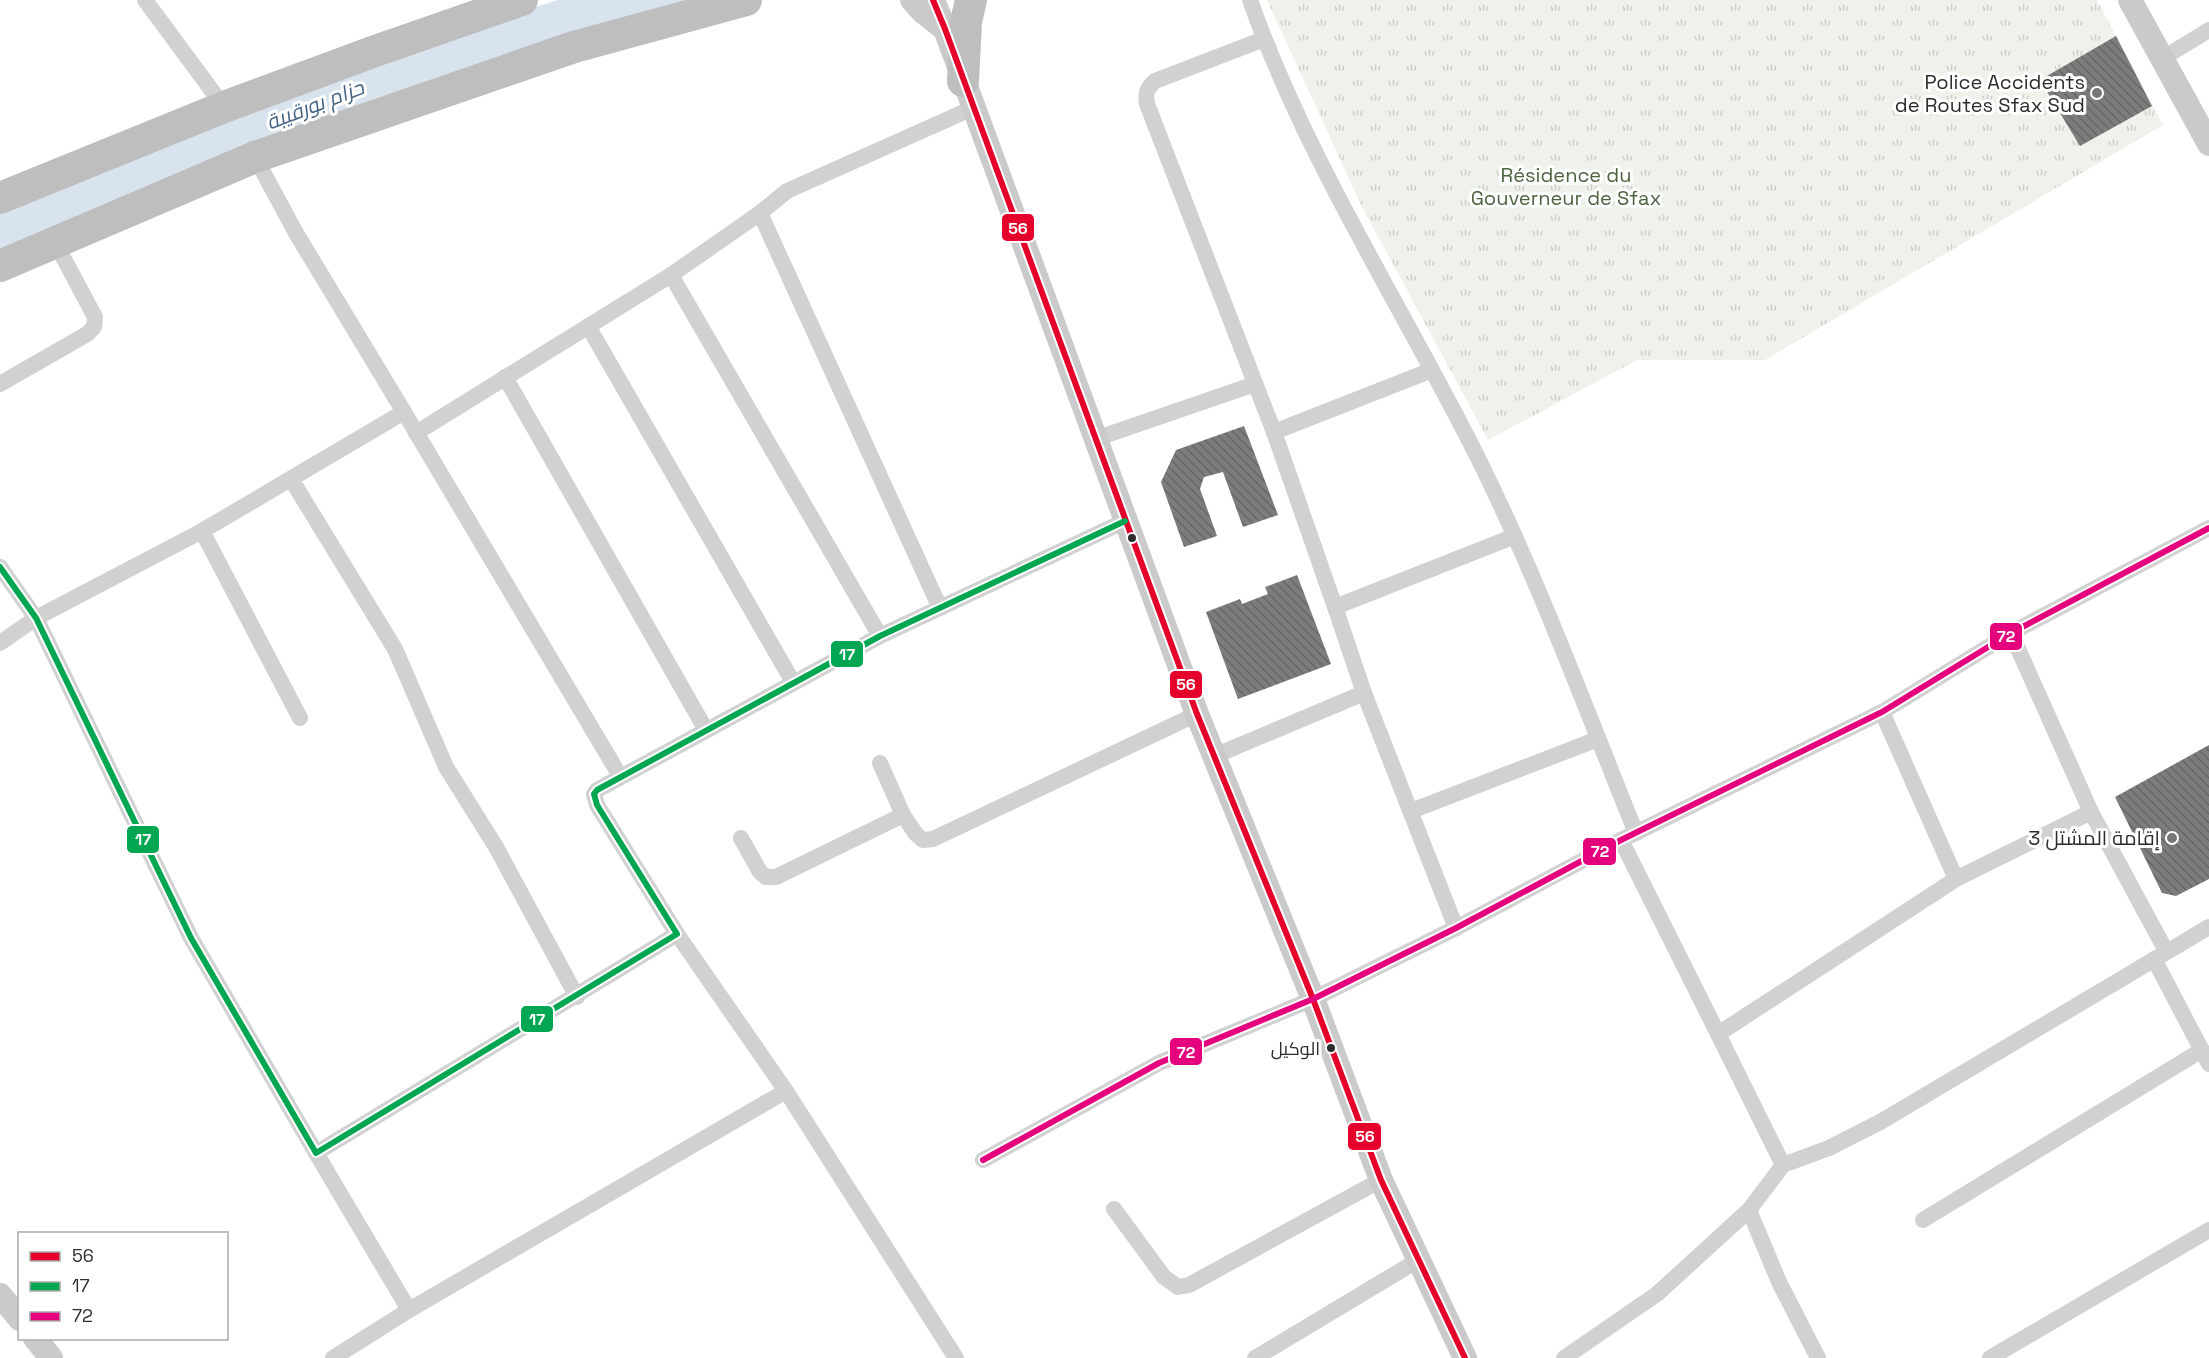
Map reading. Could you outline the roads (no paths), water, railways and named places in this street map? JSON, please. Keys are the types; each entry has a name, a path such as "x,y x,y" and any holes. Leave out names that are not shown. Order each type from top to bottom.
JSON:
{"highway":[{"path":"0,198 224,106 522,0"},
{"path":"0,266 255,157 574,47 746,0"},
{"path":"968,94 966,22 971,0"}],"main road":[{"path":"912,0 945,29"},
{"path":"933,0 1197,714 1313,999 1381,1180 1465,1358"},
{"path":"2130,0 2209,144"},
{"path":"0,1295 18,1317"},
{"path":"37,1340 51,1358"}],"street":[{"path":"145,0 224,106"},
{"path":"1250,0 1264,39 1340,201 1432,370 1515,536 1598,739 1629,836 1718,1034 1783,1166"},
{"path":"2163,58 2209,30"},
{"path":"1264,39 1155,81 1146,91 1147,104 1274,432 1364,693 1455,928"},
{"path":"416,433 671,275 760,213 787,191 968,94"},
{"path":"255,157 296,233 620,776"},
{"path":"760,213 940,608"},
{"path":"0,384 87,334 94,327 95,317 55,242"},
{"path":"671,275 880,636"},
{"path":"588,326 793,682"},
{"path":"1274,432 1432,370"},
{"path":"505,377 706,730"},
{"path":"1095,439 1255,384"},
{"path":"0,643 36,618 202,531 404,412"},
{"path":"291,479 395,650 446,767 496,847 577,997"},
{"path":"956,1358 786,1091 677,934 594,799 597,790 620,776 880,636 1125,521"},
{"path":"983,1160 1159,1063 1313,999 1455,928 1629,836 1882,712 2011,633 2209,528"},
{"path":"202,531 300,718"},
{"path":"1335,607 1515,536"},
{"path":"0,567 36,618 190,938 409,1310"},
{"path":"1923,1220 2205,1057 2011,633"},
{"path":"1214,756 1364,693"},
{"path":"1882,712 1956,879"},
{"path":"880,763 903,815 916,834 923,840 933,839 1197,714"},
{"path":"1411,811 1598,739"},
{"path":"1718,1034 1956,879 2091,812"},
{"path":"741,838 760,872 766,877 776,877 903,815"},
{"path":"1564,1358 1658,1294 1749,1210 1783,1166 1829,1148 1882,1121 2209,927"},
{"path":"316,1153 577,997 677,934"},
{"path":"333,1358 409,1310 786,1091"},
{"path":"1114,1209 1164,1277 1178,1287 1189,1285 1381,1180"},
{"path":"1749,1210 1779,1282 1818,1358"},
{"path":"1990,1358 2209,1230"},
{"path":"1254,1358 1420,1259"}],"water":[{"name":"حزام بورقيبة","path":"558,0 708,0 0,252 0,208 442,37"}],"place":[{"name":"Police Accidents de Routes Sfax Sud","path":"2097,93"},
{"name":"إقامة المشتل 3","path":"2172,838"},
{"name":"الوكيل","path":"1331,1048"}],"park label":[{"name":"Résidence du Gouverneur de Sfax","path":"1566,186"}]}
